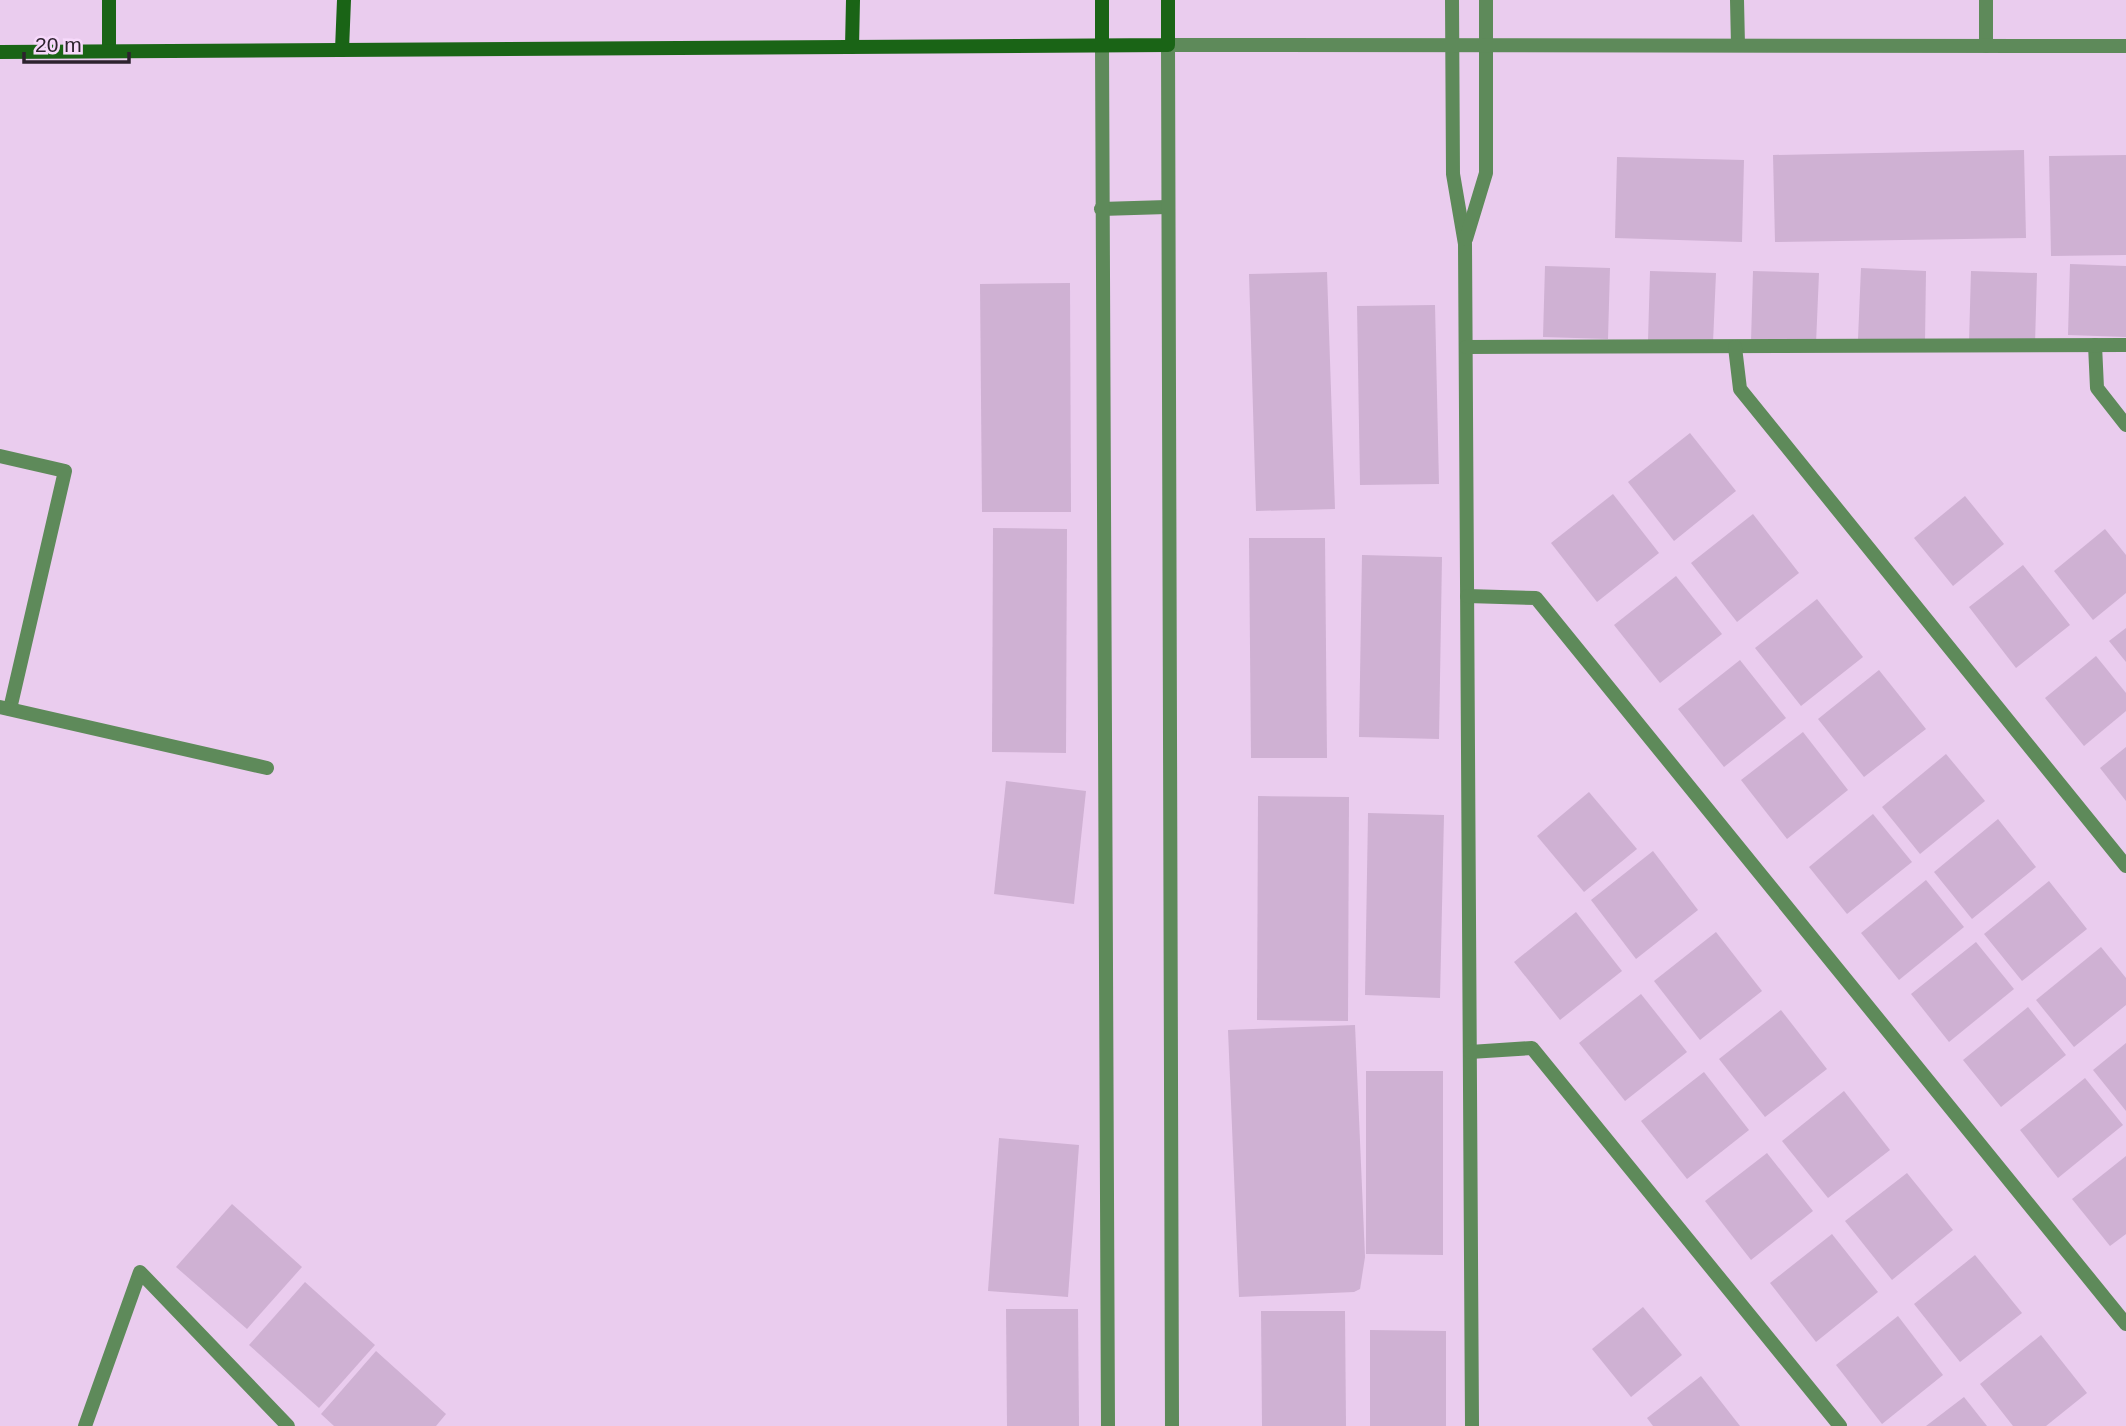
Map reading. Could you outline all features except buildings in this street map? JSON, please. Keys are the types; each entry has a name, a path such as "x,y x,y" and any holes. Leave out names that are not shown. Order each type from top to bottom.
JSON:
{"main road":[{"path":"109,0 109,51"},
{"path":"342,50 344,0"},
{"path":"852,47 853,0"},
{"path":"1102,0 1102,45"},
{"path":"0,52 1168,46 1168,0"}],"street":[{"path":"1452,0 1454,174 1465,244 1472,1426"},
{"path":"1465,244 1486,173 1486,0"},
{"path":"1737,0 1738,45"},
{"path":"1986,0 1986,46"},
{"path":"1102,45 1108,1426"},
{"path":"1172,1426 1168,46 2126,46"},
{"path":"1101,209 1167,207"},
{"path":"2095,345 2096,388 2126,425"},
{"path":"1465,347 2126,345"},
{"path":"1735,347 1740,389 2126,866"},
{"path":"0,456 65,471 5,708 267,768"},
{"path":"1467,596 1536,598 2126,1324"},
{"path":"1470,1052 1532,1048 1840,1426"},
{"path":"85,1426 140,1272 288,1426"}]}
